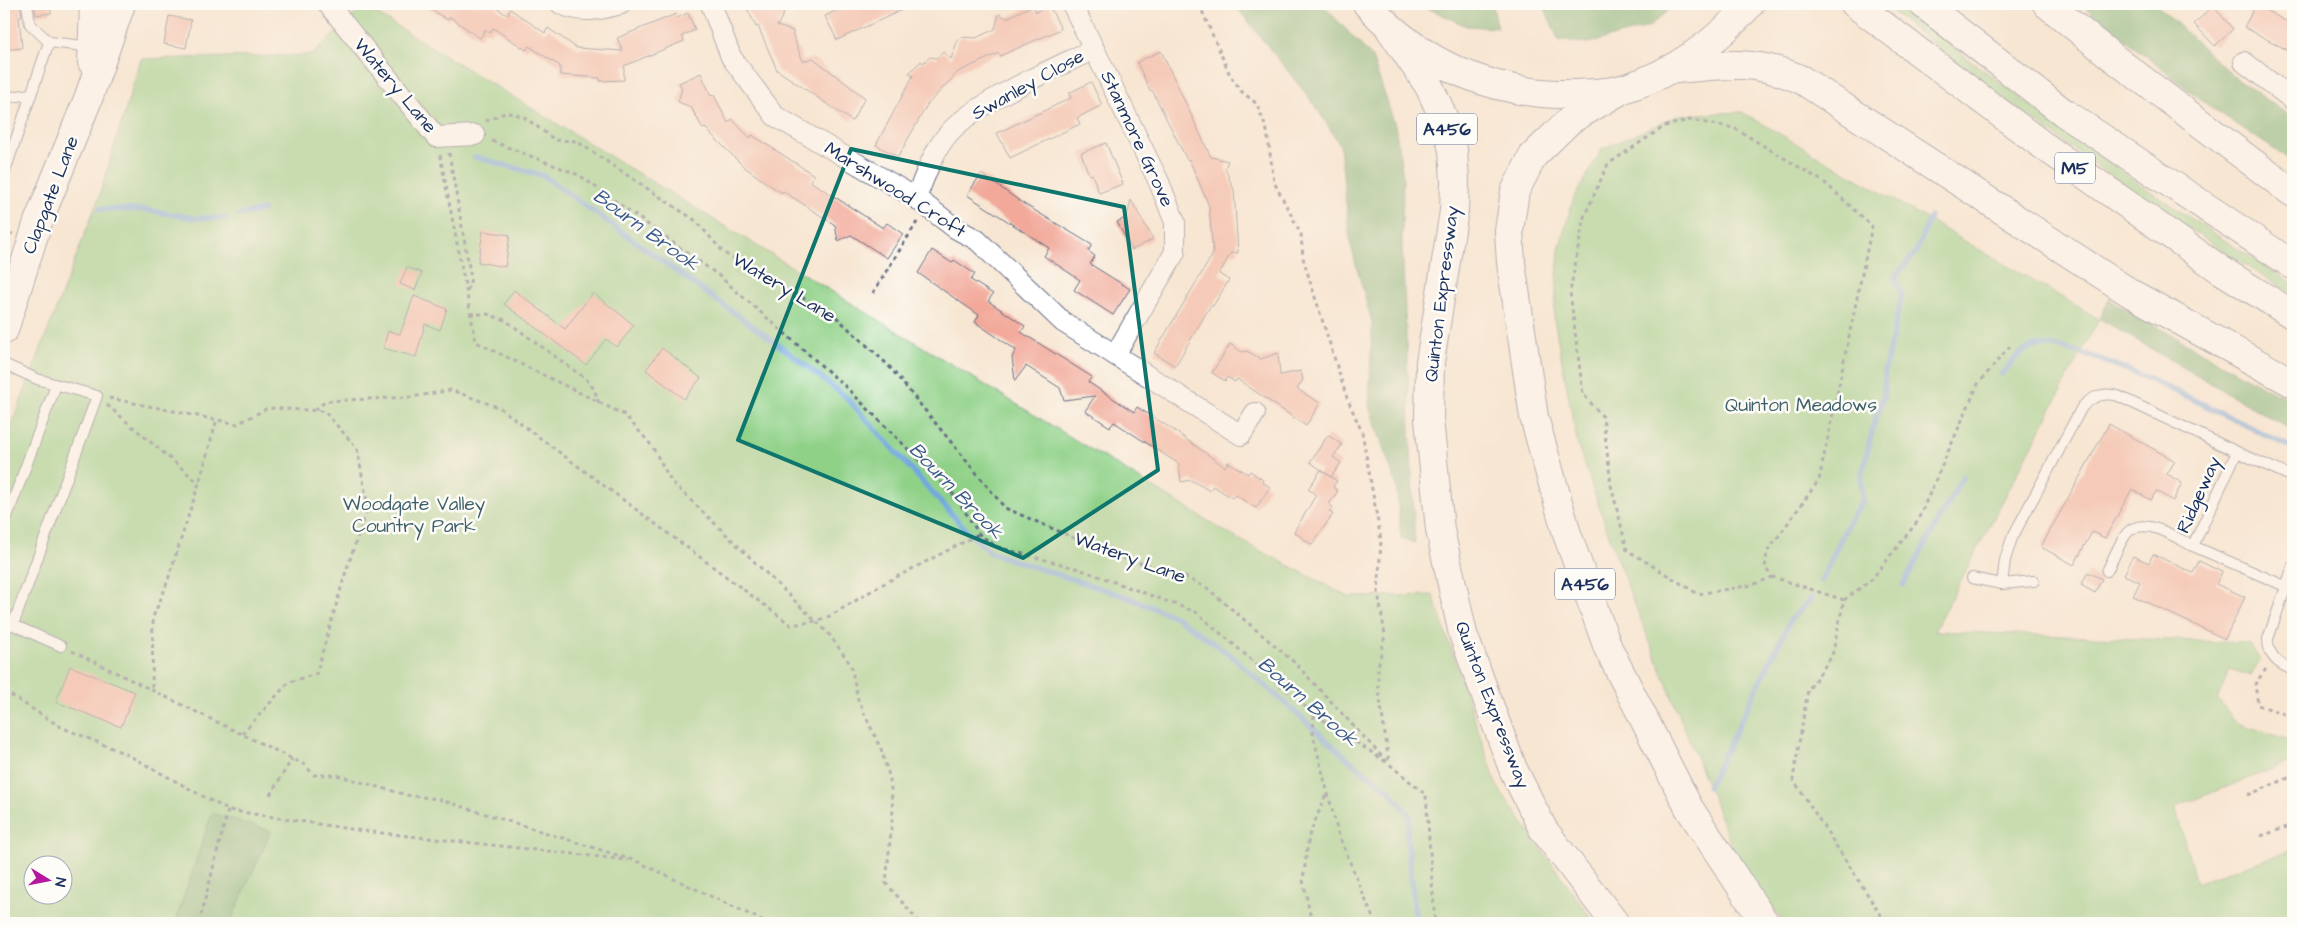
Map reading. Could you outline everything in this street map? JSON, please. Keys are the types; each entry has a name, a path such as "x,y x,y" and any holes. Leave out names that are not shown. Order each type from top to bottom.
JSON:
{"main road":[{"name":"Clapgate Lane","path":"91,91 94,4"},
{"name":"Clapgate Lane","path":"4,330 38,222 91,91 121,4"},
{"path":"1367,4 1390,29 1445,66 1466,76 1524,92 1562,94 1623,89 1668,70 1705,48 1735,21 1750,4"},
{"name":"M5","path":"1923,4 2063,112 2293,265"},
{"path":"2047,4 2115,59 2293,193"},
{"name":"M5","path":"1860,7 2041,144 2220,270 2293,315"},
{"name":"Quinton Expressway","path":"1390,29 1430,86 1445,121 1453,150 1456,182 1454,210 1430,362 1428,419 1440,530 1463,634 1513,769 1543,829 1615,923"},
{"path":"1668,70 1732,64 1779,69 1802,80 2132,294 2293,383"},
{"name":"A456","path":"1623,89 1570,120 1533,156 1515,191 1509,231 1511,262 1534,417 1567,534 1608,648 1689,808 1765,923"}],"street":[{"name":"Watery Lane","path":"328,4 441,138 475,135"},
{"path":"561,4 574,10 599,10 621,4"},
{"name":"Marshwood Croft","path":"710,4 731,57 775,116 921,202 955,228 977,240 1063,322 1241,435 1255,413"},
{"name":"Stanmore Grove","path":"1072,4 1159,182 1175,222 1175,252 1115,354"},
{"name":"Swanley Close","path":"921,202 930,164 949,133 981,108 1094,49"},
{"path":"2244,62 2293,100"}],"lane":[{"path":"27,4 30,24 50,42 93,47"},
{"path":"4,174 50,42"},
{"path":"4,98 31,94"},
{"path":"4,364 37,379 97,396 9,623 61,646"},
{"path":"4,525 56,385"},
{"path":"2002,584 2005,560 2012,538 2082,407 2090,398 2106,393 2118,396 2237,452"},
{"name":"Ridgeway","path":"2285,586 2193,546 2237,452 2293,477"},
{"path":"2107,571 2127,534 2138,527 2154,528 2193,546"},
{"path":"2293,566 2268,638 2268,647 2273,658 2282,666 2293,670"},
{"path":"1972,578 2002,584 2034,581"}],"path":[{"path":"1199,4 1230,75 1241,92 1257,104 1266,131 1274,182 1301,234 1303,258 1314,294 1347,398 1362,432 1381,540 1378,592 1385,635 1378,667 1378,685 1389,764"},
{"name":"Watery Lane","path":"475,135 476,129 485,121 507,112 524,117 555,140 576,141 696,221 724,253 835,316 888,365 1005,508 1118,557 1175,572 1207,588 1295,663 1389,764"},
{"path":"1773,577 1752,585 1698,594 1627,550 1611,486 1603,417 1583,394 1570,292 1584,217 1608,164 1665,126 1690,120 1734,128 1824,182 1872,226 1819,480 1766,552 1765,568 1773,577 1844,600"},
{"path":"475,135 578,175 718,275 866,408 956,497 979,534 997,547 1079,569 1196,612 1314,714 1389,764 1426,795 1435,923"},
{"path":"441,138 466,293 476,342 625,415 652,446 671,481 828,632 851,665 858,700 881,749 890,779 893,810 886,883 920,923"},
{"path":"441,138 471,278 466,293"},
{"path":"873,293 921,202"},
{"path":"470,314 487,314 505,320 586,379 594,389 599,403"},
{"path":"1886,923 1793,779 1808,690 1832,656 1844,600 1871,580 1917,522 1978,384 2011,345"},
{"path":"315,410 326,401 412,397 451,390 500,408 791,625 816,621 830,616 883,584 979,534"},
{"path":"97,396 237,424 268,408 324,411 357,448 368,507 347,568 316,674 289,682 242,734"},
{"path":"97,396 200,483"},
{"path":"152,689 153,617 165,589 200,483 217,419"},
{"path":"61,646 305,765 314,775 336,775 408,796 438,799 636,861 768,923"},
{"path":"2273,658 2256,684 2258,705 2293,717"},
{"path":"4,691 61,727 126,754 228,810 363,831 636,861"},
{"path":"1314,714 1313,734 1338,833 1376,923"},
{"path":"270,795 292,759"},
{"path":"2248,795 2293,776"},
{"path":"1312,923 1303,880 1304,871 1309,836 1327,792"},
{"path":"199,923 228,810"},
{"path":"2261,836 2293,825"}],"highlighted area":[{"path":"851,149 1124,207 1158,470 1023,558 738,440"}],"green space":[{"path":"1234,4 1322,4 1372,57 1395,125 1403,176 1402,241 1415,543 1401,539 1396,484 1369,407 1372,323 1350,242 1340,145 1314,104"},
{"path":"1419,4 1492,4 1498,28 1466,26"},
{"path":"1543,4 1675,4 1649,27 1589,43 1559,41"},
{"path":"1883,4 1898,4 2091,150 2191,218 2293,283 2293,294 2187,227 2083,156 1982,82"},
{"path":"2080,4 2156,4 2233,76 2293,118 2293,162 2205,103"},
{"name":"Woodgate Valley Country Park","path":"364,6 1236,538 1349,597 1433,595 1497,786 1594,923 4,923 4,445 99,197 141,59 312,55"},
{"name":"Quinton Meadows","path":"1742,112 2099,319 1934,631 2248,643 2260,659 2251,676 2230,669 2217,699 2237,723 2293,741 2293,761 2175,807 2196,883 2293,850 2293,923 1784,923 1739,864 1621,570 1578,446 1554,319 1559,249 1573,200 1602,149 1679,115"},
{"path":"2109,299 2247,378 2293,401 2293,431 2100,319"},
{"path":"212,813 271,831 230,923 175,923"}],"building":[{"path":"8,4 20,4 22,17 19,17 22,48 4,50 4,17 9,16"},
{"path":"34,4 50,4 51,13 36,15"},
{"path":"422,4 491,4 507,15 510,9 545,33 548,28 577,48 623,51 617,38 676,14 677,18 688,13 695,30 682,36 684,41 624,66 624,80 600,81 600,78 560,75 560,66 529,46 526,50 493,28 490,33 485,30 480,38 450,17 448,20"},
{"path":"745,4 789,4 777,26 793,31 793,36 803,61 813,58 865,98 852,121 777,70 758,26 756,27"},
{"path":"850,4 915,4 837,40 825,16"},
{"path":"1033,5 1036,12 1049,5 1061,29 1000,56 999,53 958,72 927,105 898,157 876,145 913,76 909,73 921,61 923,63 930,57 937,58 943,52 951,59 958,39 962,37 976,38 995,29 999,14 1007,18"},
{"path":"2256,5 2293,25 2293,53 2244,27"},
{"path":"2213,6 2233,29 2215,46 2194,24"},
{"path":"169,16 191,20 186,48 164,44"},
{"path":"1161,51 1211,157 1228,161 1225,168 1234,190 1238,253 1231,253 1219,274 1229,280 1213,306 1211,305 1175,366 1154,353 1213,254 1209,206 1189,159 1187,160 1152,90 1150,91 1137,62"},
{"path":"701,73 711,96 714,95 728,123 732,119 750,138 752,135 814,175 810,181 883,228 887,223 903,234 887,258 851,235 838,241 835,225 783,191 782,193 743,166 705,128 703,129 691,107 678,102 682,88 679,83"},
{"path":"1091,82 1102,105 1077,118 1080,124 1010,158 997,133 1071,98 1069,93"},
{"path":"1106,143 1123,184 1099,193 1092,174 1089,175 1081,153"},
{"path":"981,174 1024,204 1092,245 1088,251 1095,256 1090,264 1130,289 1113,315 1074,290 1080,280 1044,256 1049,248 967,195"},
{"path":"1131,200 1153,239 1132,250 1117,222 1127,217"},
{"path":"483,231 510,235 505,267 478,262"},
{"path":"932,250 952,263 954,260 975,274 971,280 993,294 988,301 1025,326 1021,332 1092,377 1088,382 1134,412 1137,407 1172,429 1225,467 1228,462 1248,474 1250,471 1263,480 1262,482 1270,487 1256,508 1235,495 1232,498 1213,486 1210,491 1191,480 1181,482 1179,464 1114,422 1110,427 1085,411 1095,396 1064,400 1060,388 1026,366 1015,381 1012,357 1016,350 975,322 979,315 918,273"},
{"path":"407,267 422,273 415,290 400,284"},
{"path":"514,290 565,329 593,293 634,325 617,347 606,339 586,365 504,304"},
{"path":"414,296 447,309 440,330 425,324 416,357 383,348 388,331 400,334"},
{"path":"1230,344 1242,352 1247,351 1261,359 1278,353 1280,375 1301,371 1303,380 1297,389 1320,403 1306,426 1237,379 1235,382 1227,377 1225,381 1212,373"},
{"path":"662,348 701,378 684,399 646,370"},
{"path":"2109,424 2175,461 2167,474 2182,483 2173,501 2156,491 2151,500 2132,489 2105,538 2092,532 2074,565 2041,547"},
{"path":"1328,435 1342,445 1333,457 1341,463 1331,477 1310,462"},
{"path":"1321,470 1337,481 1333,487 1338,491 1329,504 1333,507 1329,512 1333,514 1312,545 1294,532 1316,495 1308,489"},
{"path":"2153,554 2193,573 2199,561 2222,572 2216,584 2245,597 2225,639 2133,596 2140,582 2124,575 2133,556 2149,563"},
{"path":"2088,572 2102,579 2095,593 2081,585"},
{"path":"70,666 135,692 121,727 56,702"}],"waterway":[{"name":"Bourn Brook","path":"475,157 544,176 783,348 846,397 967,531 991,553 1124,596 1176,617 1229,654 1355,765 1389,790 1410,816 1407,834 1416,923"},
{"path":"100,209 146,210 194,218 225,218"},
{"path":"239,215 263,210"},
{"path":"1821,581 1848,524 1863,500 1861,479 1874,423 1884,395 1885,368 1902,295 1895,277 1916,252 1930,217"},
{"path":"2001,374 2020,355 2033,347 2055,347 2085,354 2162,385 2293,448"},
{"path":"1903,585 1963,476"},
{"path":"1708,787 1791,619 1812,598"}]}
